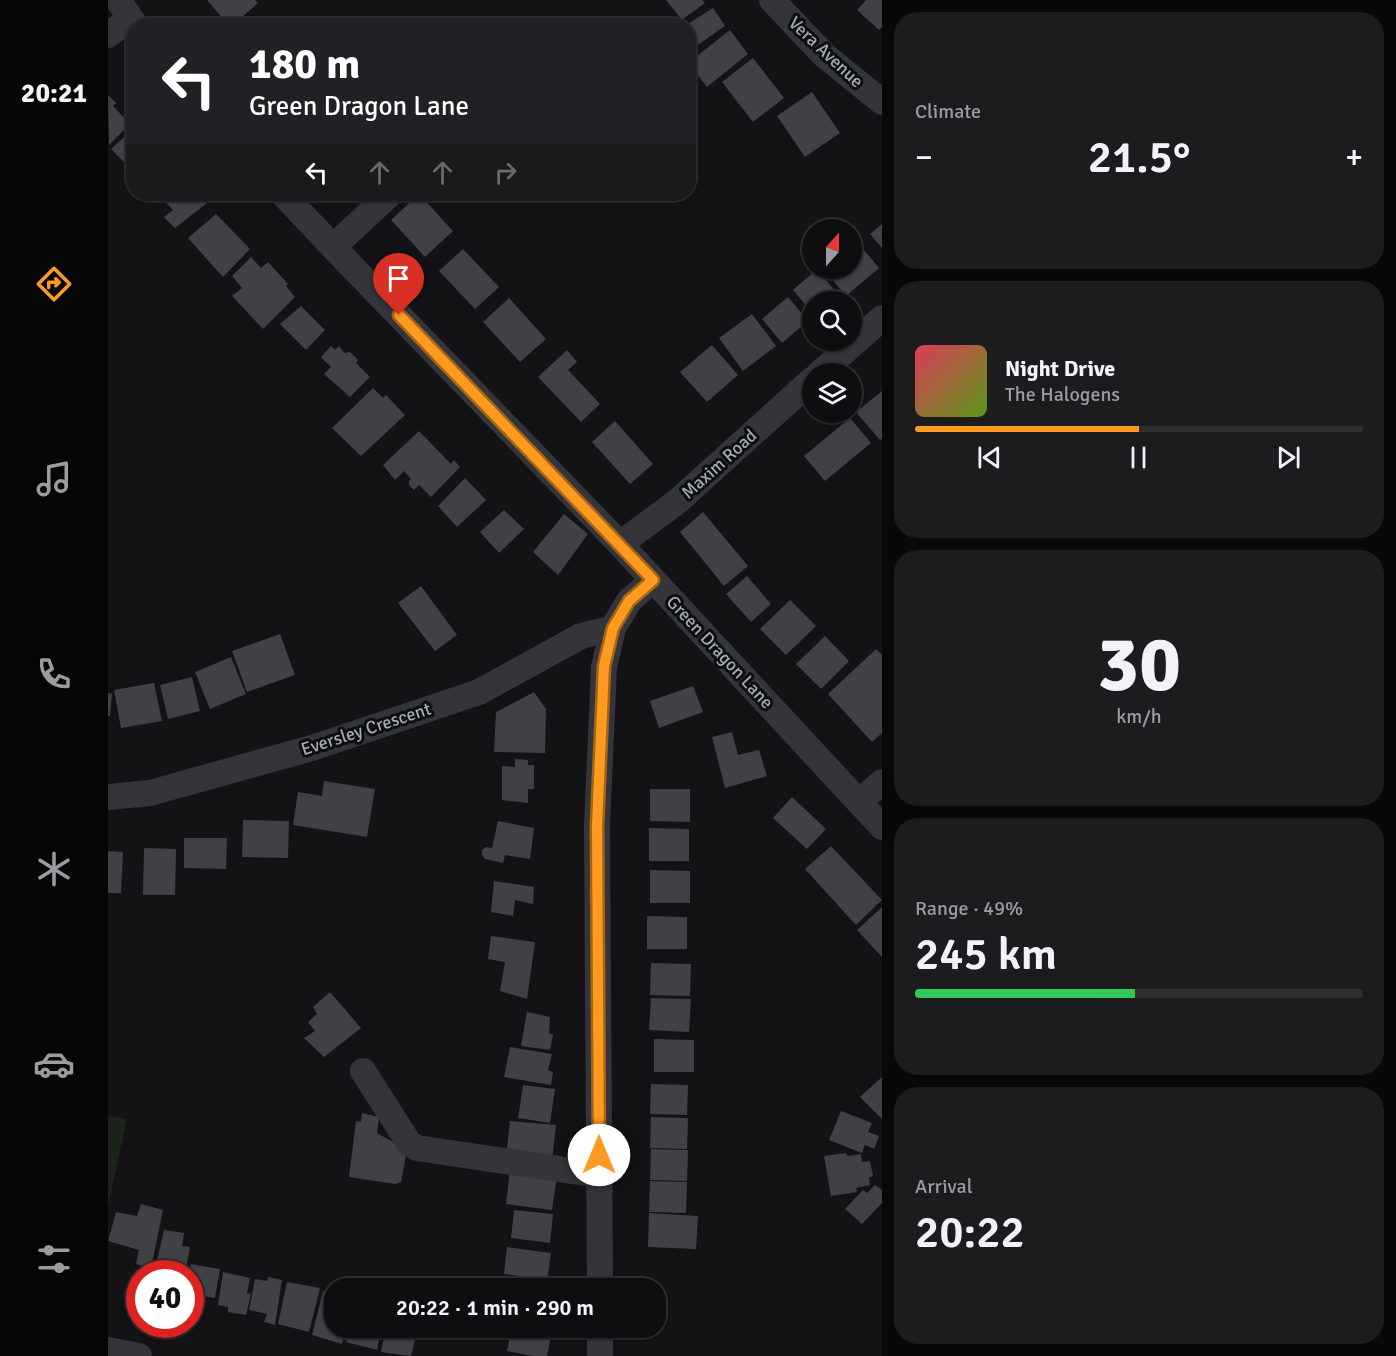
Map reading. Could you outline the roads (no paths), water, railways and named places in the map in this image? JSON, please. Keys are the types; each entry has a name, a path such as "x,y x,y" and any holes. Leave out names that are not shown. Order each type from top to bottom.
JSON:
{"street":[{"name":"Vera Avenue","path":"772,0 824,55 882,102"},
{"path":"108,35 128,15"},
{"name":"Green Dragon Lane","path":"290,201 620,544 882,827"},
{"path":"333,247 382,201"},
{"path":"831,363 882,318"},
{"name":"Maxim Road","path":"620,544 678,501 802,389"},
{"path":"600,1278 597,826 604,666 613,628 629,601 653,580"},
{"name":"Eversley Crescent","path":"108,797 150,793 312,748 479,692 581,636 613,628"},
{"path":"858,802 882,782"},
{"path":"363,1071 409,1143 417,1148 599,1175"},
{"path":"600,1338 600,1356"},
{"path":"108,1350 139,1356"}]}
